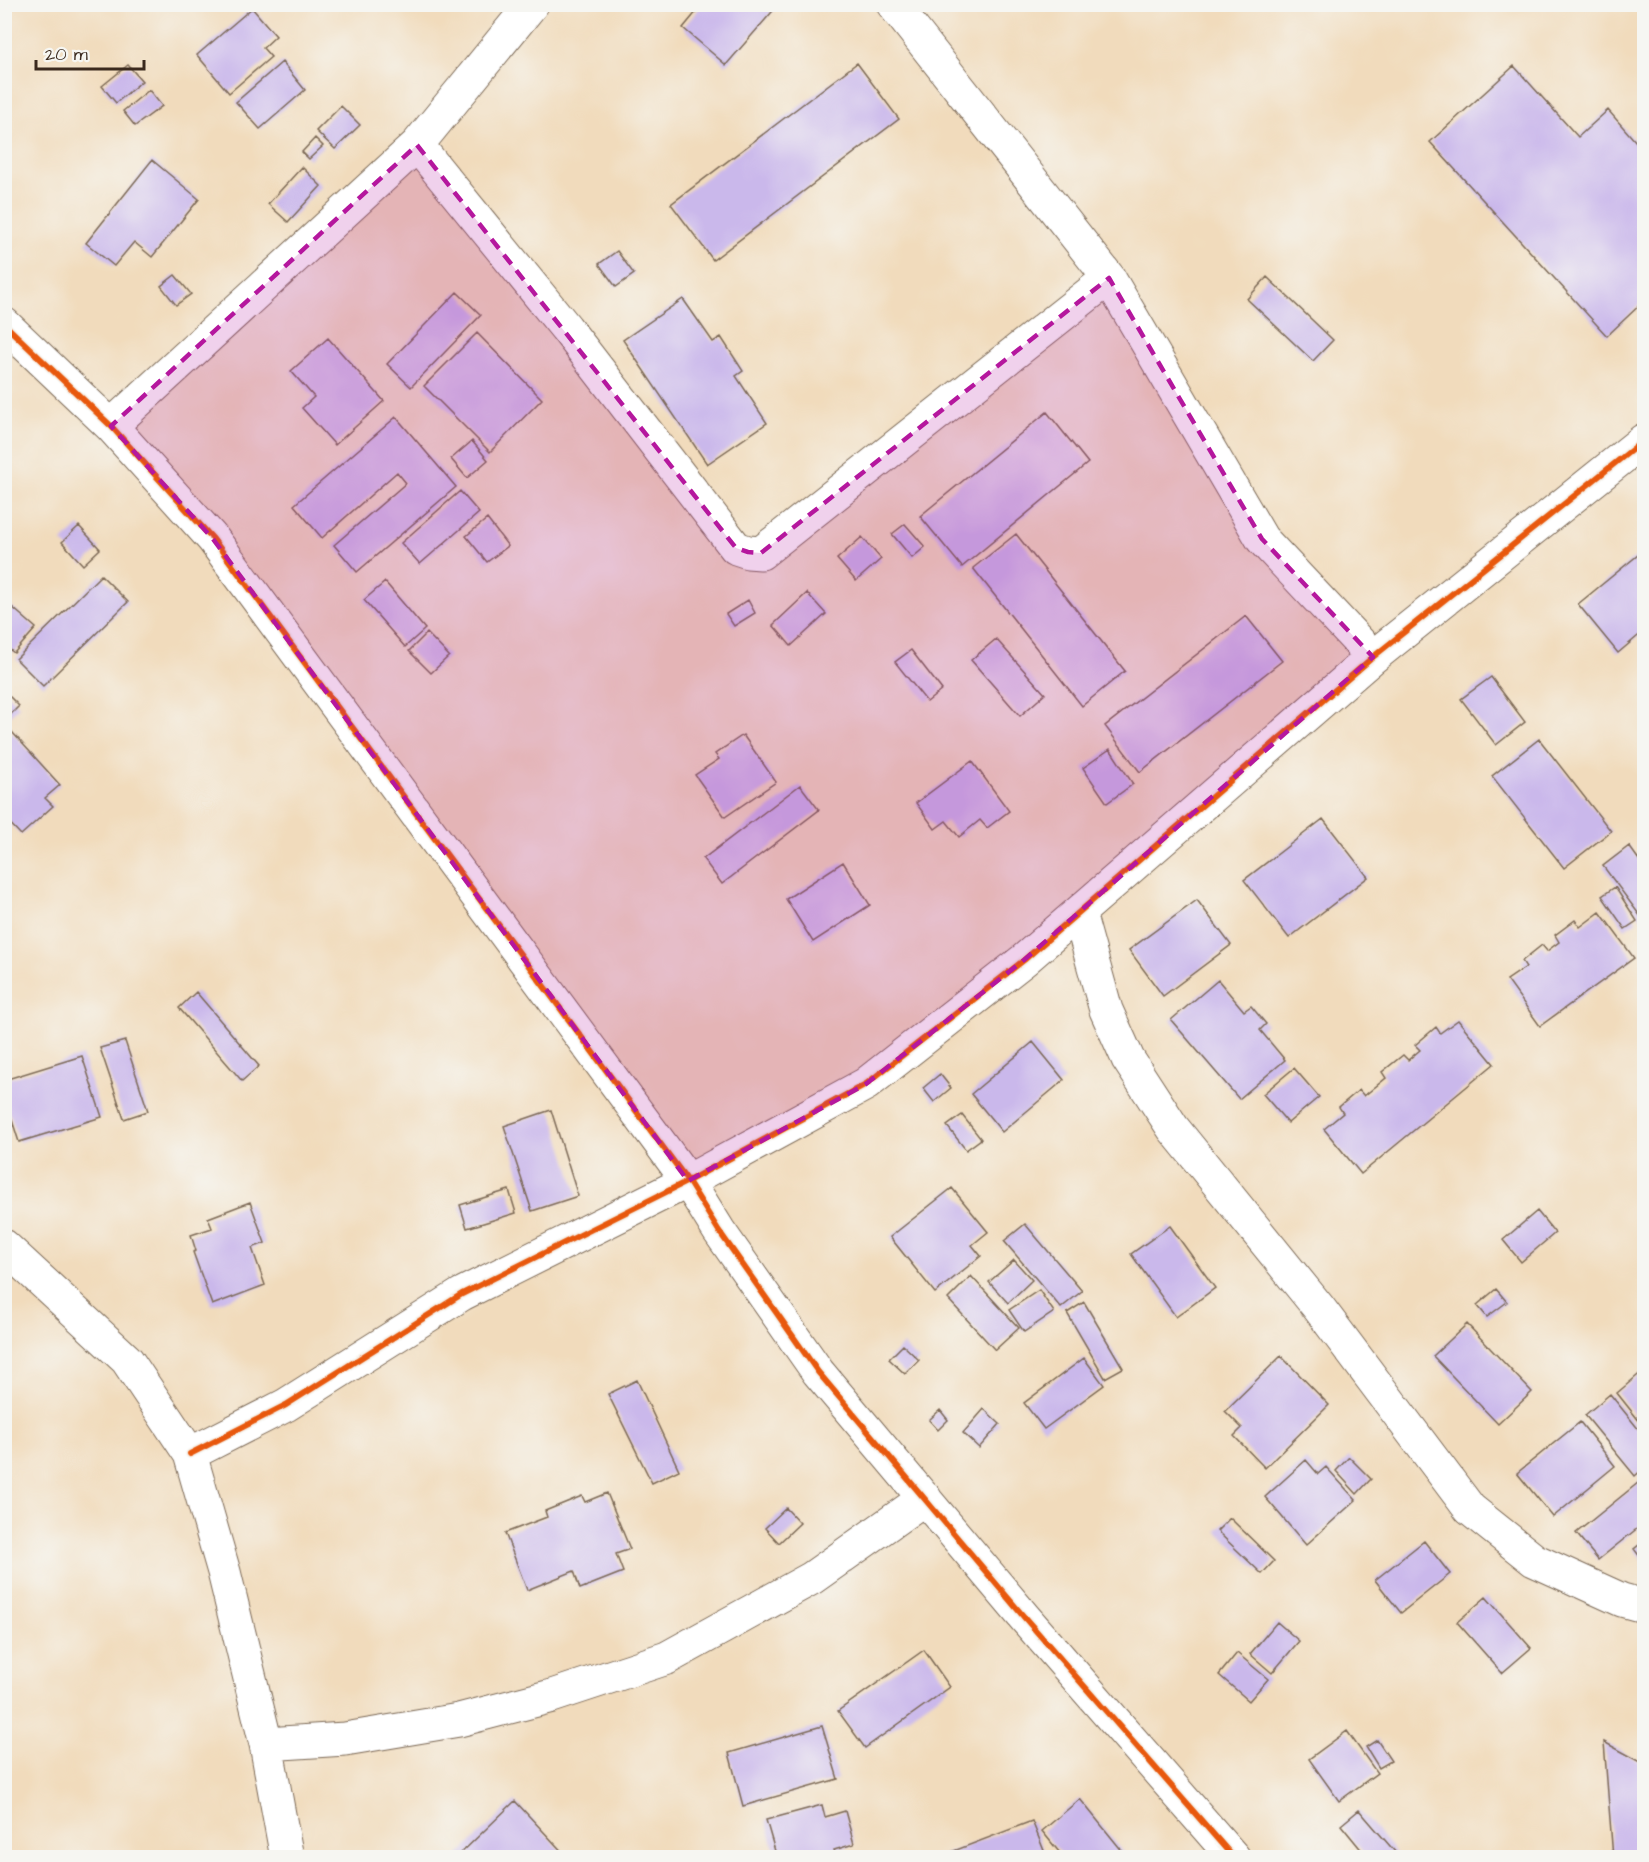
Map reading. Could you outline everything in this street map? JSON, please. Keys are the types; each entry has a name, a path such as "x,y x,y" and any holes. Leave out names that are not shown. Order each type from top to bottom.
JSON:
{"street":[{"path":"111,426 417,145 532,4"},
{"path":"893,4 1109,278 1262,539 1373,657"},
{"path":"417,145 580,345 736,548 748,552 761,553 1109,278"},
{"path":"4,324 111,426 213,539 688,1181 719,1231 818,1372 1024,1617 1234,1857"},
{"path":"190,1454 286,1405 462,1294 688,1181 866,1084 1079,914 1373,657 1644,440"},
{"path":"1079,914 1106,1010 1128,1059 1173,1128 1319,1308 1470,1509 1534,1560 1622,1600 1644,1606"},
{"path":"4,1246 128,1360 190,1454 224,1572 266,1744 287,1857"},
{"path":"266,1744 345,1739 459,1720 552,1696 667,1658 813,1578 925,1498"}],"highlighted area":[{"path":"417,145 736,548 748,552 761,553 1109,278 1262,539 1373,657 1024,960 866,1084 688,1181 213,539 111,426"}],"building":[{"path":"702,5 778,5 726,65 683,28"},
{"path":"252,8 276,36 263,48 271,57 229,93 197,55"},
{"path":"282,62 305,90 260,129 236,102"},
{"path":"857,63 899,119 713,260 671,204"},
{"path":"128,65 142,81 116,103 102,86"},
{"path":"1514,66 1578,137 1608,110 1644,151 1644,301 1607,336 1430,142"},
{"path":"149,90 162,106 135,126 123,111"},
{"path":"341,106 360,125 335,149 316,131"},
{"path":"315,138 323,146 309,159 302,152"},
{"path":"152,160 199,199 152,257 134,242 114,266 86,243"},
{"path":"302,167 321,186 288,222 268,204"},
{"path":"617,251 634,274 616,287 599,264"},
{"path":"175,275 191,294 176,305 161,286"},
{"path":"1267,277 1333,340 1313,361 1247,299"},
{"path":"457,292 481,315 411,387 387,364"},
{"path":"683,299 713,342 721,337 743,371 736,376 767,423 707,464 623,340"},
{"path":"477,333 542,399 490,452 424,386"},
{"path":"328,338 384,401 335,445 302,408 314,397 291,371"},
{"path":"1047,412 1088,463 962,567 920,516"},
{"path":"396,417 456,487 357,572 334,545 406,483 397,472 322,538 294,505"},
{"path":"472,441 488,460 467,478 451,459"},
{"path":"460,491 479,513 420,564 401,543"},
{"path":"487,519 508,546 487,562 466,536"},
{"path":"905,524 925,547 912,558 892,534"},
{"path":"79,526 100,549 83,565 62,542"},
{"path":"1016,534 1125,671 1082,706 973,568"},
{"path":"862,537 881,559 856,581 837,559"},
{"path":"1643,551 1644,631 1618,653 1578,604"},
{"path":"101,575 128,602 43,686 16,659"},
{"path":"385,582 425,629 405,647 364,600"},
{"path":"807,593 826,614 791,646 773,625"},
{"path":"4,600 36,628 14,653 4,645"},
{"path":"748,600 755,613 734,626 726,614"},
{"path":"1246,616 1282,661 1140,772 1105,726"},
{"path":"427,633 449,656 431,673 409,651"},
{"path":"996,639 1045,694 1020,716 971,660"},
{"path":"911,650 942,690 927,702 895,662"},
{"path":"1491,677 1525,722 1496,745 1461,699"},
{"path":"4,691 19,706 4,721"},
{"path":"12,732 60,785 45,798 53,806 21,835 4,817 4,738"},
{"path":"743,735 776,782 725,817 695,775 719,759 715,754"},
{"path":"1539,739 1611,831 1564,868 1492,776"},
{"path":"1110,749 1133,784 1107,803 1083,768"},
{"path":"972,761 1009,811 987,828 980,820 959,837 946,821 935,829 916,803"},
{"path":"800,785 819,810 722,884 703,859"},
{"path":"1323,819 1368,877 1289,938 1244,880"},
{"path":"1629,846 1644,867 1644,921 1603,866"},
{"path":"843,862 870,905 813,942 786,899"},
{"path":"1615,887 1637,921 1625,929 1602,896"},
{"path":"1197,900 1231,945 1163,996 1129,950"},
{"path":"1600,912 1634,958 1540,1026 1507,980 1526,967 1522,961 1542,945 1547,951 1559,942 1555,935 1575,920 1580,927"},
{"path":"1218,980 1244,1011 1251,1006 1266,1024 1260,1030 1285,1060 1239,1099 1171,1020"},
{"path":"196,992 259,1066 242,1081 179,1008"},
{"path":"1458,1020 1494,1064 1361,1174 1324,1129 1343,1113 1339,1107 1359,1090 1364,1096 1386,1078 1382,1072 1403,1055 1408,1060 1420,1050 1415,1045 1436,1027 1440,1033"},
{"path":"125,1041 148,1111 124,1119 100,1048"},
{"path":"1033,1042 1064,1080 1002,1132 971,1094"},
{"path":"82,1056 102,1117 19,1142 4,1095 4,1080"},
{"path":"1294,1068 1319,1097 1288,1123 1263,1094"},
{"path":"940,1074 951,1088 934,1102 923,1088"},
{"path":"551,1110 578,1196 532,1211 504,1126"},
{"path":"962,1115 981,1139 966,1150 947,1126"},
{"path":"952,1188 988,1232 972,1245 981,1256 935,1293 890,1237"},
{"path":"509,1190 516,1213 467,1228 460,1205"},
{"path":"250,1202 265,1243 252,1248 265,1285 212,1305 193,1252 196,1251 191,1235 212,1228 208,1218"},
{"path":"1537,1211 1555,1233 1521,1262 1503,1240"},
{"path":"1025,1224 1082,1291 1061,1308 1004,1241"},
{"path":"1170,1226 1215,1288 1176,1317 1131,1254"},
{"path":"1014,1260 1032,1280 1008,1303 989,1282"},
{"path":"971,1276 1019,1328 995,1350 948,1299"},
{"path":"1496,1289 1507,1302 1487,1317 1477,1305"},
{"path":"1039,1290 1054,1312 1024,1332 1009,1310"},
{"path":"1084,1302 1123,1368 1105,1378 1067,1313"},
{"path":"1467,1324 1532,1392 1498,1424 1433,1356"},
{"path":"903,1345 919,1360 905,1374 889,1359"},
{"path":"1281,1356 1329,1405 1265,1468 1234,1436 1242,1428 1225,1411"},
{"path":"1084,1358 1104,1385 1044,1429 1024,1403"},
{"path":"1644,1370 1644,1427 1617,1393"},
{"path":"637,1380 679,1470 652,1483 608,1394"},
{"path":"1610,1394 1644,1436 1644,1468 1635,1476 1585,1415"},
{"path":"984,1409 1000,1424 979,1448 963,1433"},
{"path":"940,1410 948,1420 938,1430 929,1420"},
{"path":"1580,1422 1615,1466 1553,1517 1517,1473"},
{"path":"1349,1457 1371,1479 1357,1494 1336,1471"},
{"path":"1306,1460 1318,1474 1326,1467 1356,1500 1306,1545 1265,1497"},
{"path":"1644,1478 1644,1523 1598,1560 1576,1533"},
{"path":"607,1493 630,1549 616,1554 623,1572 580,1589 574,1571 527,1590 505,1533 547,1517 545,1511 582,1496 585,1502"},
{"path":"786,1508 800,1523 779,1543 765,1528"},
{"path":"1230,1518 1274,1561 1262,1574 1217,1531"},
{"path":"1424,1541 1450,1574 1401,1613 1375,1580"},
{"path":"1644,1541 1644,1562 1634,1549"},
{"path":"1486,1597 1531,1648 1502,1673 1457,1622"},
{"path":"1277,1622 1299,1641 1272,1673 1250,1654"},
{"path":"924,1650 950,1687 865,1748 838,1711"},
{"path":"1237,1653 1268,1679 1249,1701 1219,1675"},
{"path":"822,1726 838,1779 743,1806 729,1753"},
{"path":"1347,1731 1377,1773 1339,1801 1309,1759"},
{"path":"1377,1740 1391,1761 1379,1768 1366,1747"},
{"path":"1604,1742 1641,1762 1643,1858 1613,1858"},
{"path":"1080,1799 1128,1858 1064,1858 1042,1831"},
{"path":"515,1801 568,1858 456,1858"},
{"path":"822,1805 825,1817 845,1811 854,1844 834,1850 837,1858 777,1858 766,1820"},
{"path":"1359,1810 1396,1853 1390,1858 1368,1858 1341,1825"},
{"path":"1032,1821 1047,1858 938,1858 938,1857"}],"cycle path":[{"path":"4,324 111,426 213,539 688,1181 719,1231 818,1372 1024,1617 1234,1858"},
{"path":"190,1454 286,1405 462,1294 688,1181 866,1084 1024,960 1373,657 1644,440"}]}
